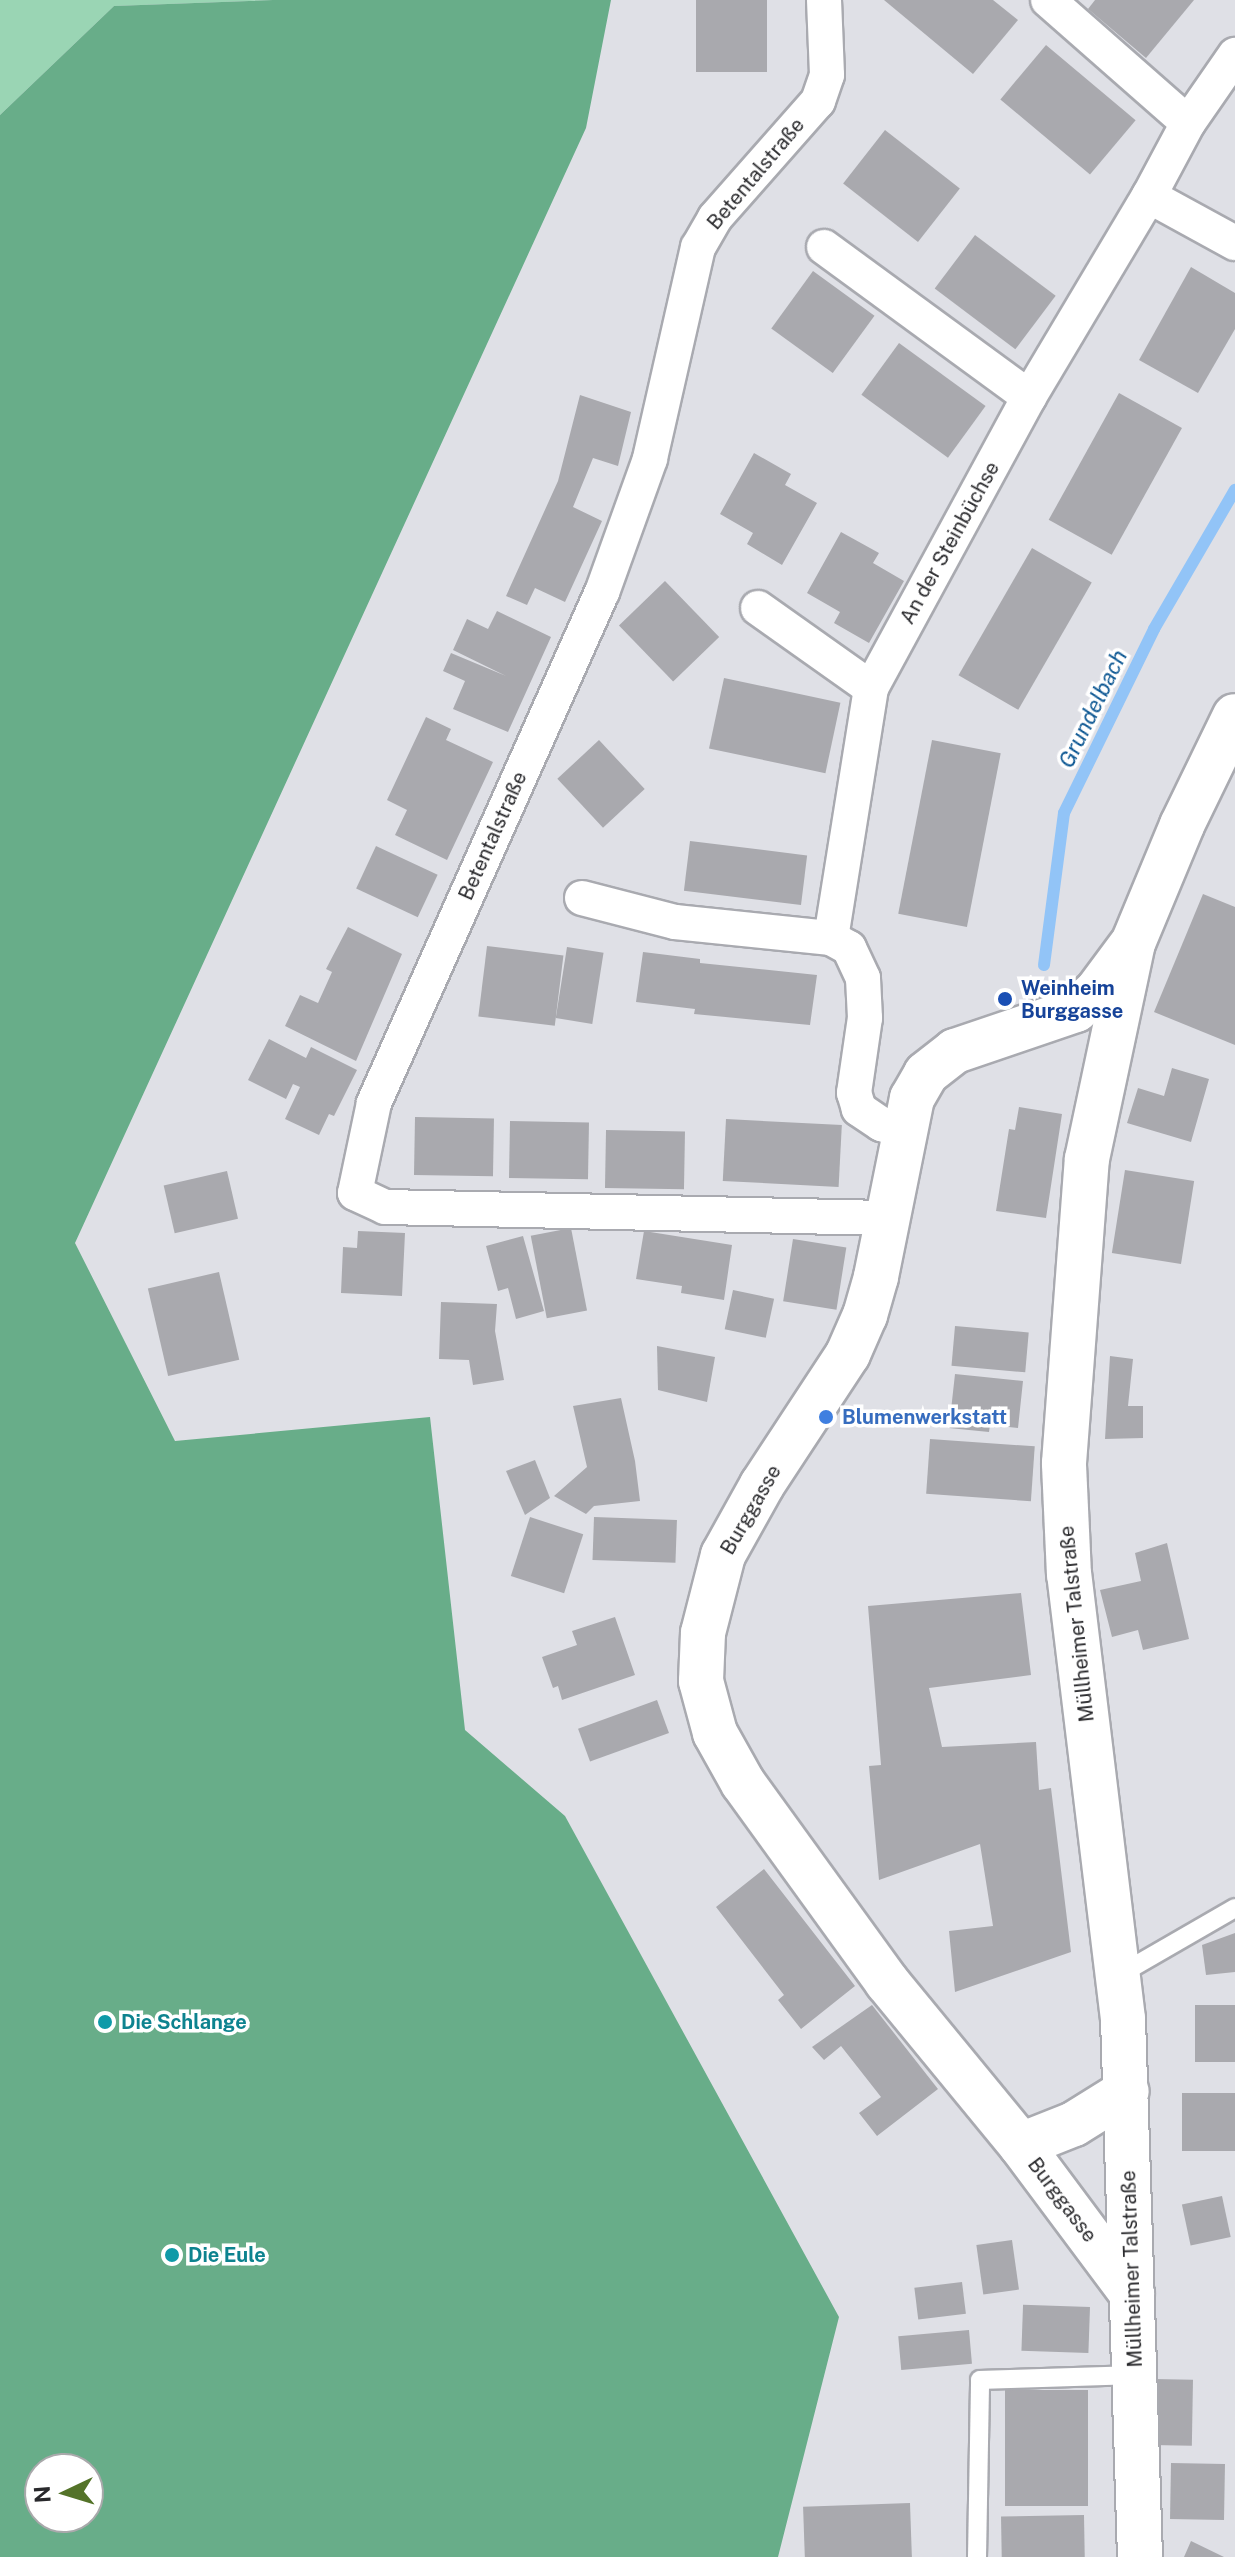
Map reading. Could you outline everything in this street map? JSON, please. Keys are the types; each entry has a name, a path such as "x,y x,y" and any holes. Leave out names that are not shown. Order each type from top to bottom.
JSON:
{"main road":[{"name":"Müllheimer Talstraße","path":"1140,2557 1127,2091 1119,1975 1069,1575 1064,1463 1087,1159 1133,943 1182,825 1235,716"},
{"name":"Burggasse","path":"1132,2294 1021,2145 887,1982 743,1783 715,1733 701,1681 703,1633 723,1555 762,1485 848,1354 876,1277 912,1098 926,1074 940,1062 976,1043 1076,1010 1097,991 1133,943"},
{"path":"1043,1023 1087,1051 1106,1077"},
{"name":"Burggasse","path":"1021,2145 1074,2124 1127,2091"}],"street":[{"name":"Betentalstraße","path":"824,0 827,75 818,101 715,218 698,247 650,459 602,592 374,1103 355,1193 385,1207 886,1218"},
{"path":"1048,0 1188,123"},
{"name":"An der Steinbüchse","path":"831,938 871,688 1029,397 1149,196 1188,123 1235,55"},
{"path":"1149,196 1235,243"},
{"path":"824,247 1029,397"},
{"path":"758,608 871,688"},
{"path":"582,898 675,922 831,938 849,948 863,978 865,1018 854,1093 859,1109 881,1124 904,1131"}],"lane":[{"path":"1119,1975 1235,1908"},
{"path":"977,2557 980,2380 1136,2375"}],"green space":[{"path":"0,0 273,0 114,6 0,115"},
{"path":"273,0 611,0 586,128 75,1243 175,1441 430,1417 465,1730 565,1816 839,2317 778,2557 0,2557 0,115 114,6"}],"building":[{"path":"696,0 767,0 767,72 696,72"},
{"path":"884,0 993,0 1018,20 973,74"},
{"path":"1095,0 1194,0 1146,58 1088,9"},
{"path":"1046,45 1136,120 1090,175 1000,99"},
{"path":"885,130 960,188 918,242 843,184"},
{"path":"975,235 1056,296 1015,349 935,289"},
{"path":"1191,267 1235,293 1235,329 1198,393 1139,360"},
{"path":"813,271 874,316 833,373 771,328"},
{"path":"899,343 986,406 948,458 861,395"},
{"path":"1119,393 1182,428 1112,555 1049,520"},
{"path":"580,395 631,412 618,466 593,458 573,507 602,521 565,602 535,588 527,605 506,596 558,481"},
{"path":"754,453 791,474 785,485 817,503 782,565 747,544 753,533 720,514"},
{"path":"841,532 879,553 873,563 904,581 869,643 834,623 840,612 807,593"},
{"path":"1032,548 1092,582 1018,710 958,675"},
{"path":"665,581 719,637 673,682 619,625"},
{"path":"497,611 551,637 508,732 453,709 465,681 443,671 451,653 506,676 453,650 467,619 488,629"},
{"path":"724,678 840,703 825,773 709,748"},
{"path":"426,717 451,729 446,740 493,762 447,860 395,835 407,810 387,800"},
{"path":"599,740 645,789 603,828 557,779"},
{"path":"932,740 1001,753 967,927 898,914"},
{"path":"690,841 807,855 801,905 684,891"},
{"path":"376,846 438,875 418,917 356,889"},
{"path":"1203,894 1235,907 1235,1045 1154,1012"},
{"path":"348,927 402,954 356,1061 285,1026 300,995 318,1003 332,972 326,969"},
{"path":"487,946 563,955 555,1026 478,1016"},
{"path":"567,947 604,953 592,1024 556,1018"},
{"path":"643,952 700,959 700,963 817,975 810,1025 694,1014 695,1009 636,1002"},
{"path":"269,1039 306,1058 311,1047 357,1070 334,1116 329,1114 319,1135 285,1119 300,1087 293,1084 286,1099 248,1080"},
{"path":"1172,1068 1209,1079 1191,1142 1127,1123 1138,1088 1164,1096"},
{"path":"1019,1107 1062,1114 1046,1218 996,1211 1009,1129 1015,1130"},
{"path":"415,1117 494,1118 493,1176 414,1175"},
{"path":"726,1119 842,1125 839,1187 723,1181"},
{"path":"510,1121 589,1122 588,1179 509,1178"},
{"path":"606,1130 685,1131 684,1189 605,1188"},
{"path":"1125,1170 1194,1181 1181,1264 1112,1253"},
{"path":"227,1171 238,1219 175,1233 164,1186"},
{"path":"571,1228 587,1310 547,1318 531,1236"},
{"path":"358,1231 405,1233 402,1296 341,1293 343,1247 357,1248"},
{"path":"644,1231 732,1245 724,1300 681,1293 682,1286 636,1279"},
{"path":"523,1236 544,1311 516,1319 508,1288 498,1291 486,1246"},
{"path":"793,1239 846,1247 836,1310 783,1301"},
{"path":"219,1272 239,1360 168,1376 148,1288"},
{"path":"733,1290 774,1299 766,1338 725,1329"},
{"path":"441,1302 497,1304 495,1331 504,1380 473,1385 469,1360 439,1359"},
{"path":"955,1326 1029,1332 1025,1372 952,1366"},
{"path":"657,1346 715,1357 707,1402 658,1390"},
{"path":"1110,1356 1133,1359 1128,1406 1143,1406 1143,1438 1105,1439"},
{"path":"955,1374 1023,1381 1018,1428 990,1425 989,1432 949,1428"},
{"path":"621,1398 640,1501 594,1506 586,1514 554,1496 587,1467 573,1406"},
{"path":"930,1439 1035,1446 1031,1501 926,1494"},
{"path":"535,1460 550,1498 525,1515 506,1471"},
{"path":"530,1517 583,1534 564,1593 511,1576"},
{"path":"594,1517 677,1520 675,1563 592,1560"},
{"path":"1167,1543 1189,1639 1143,1650 1138,1630 1112,1637 1100,1590 1141,1581 1135,1553"},
{"path":"1021,1593 1031,1675 929,1688 942,1747 1036,1742 1039,1790 1051,1788 1071,1952 955,1992 949,1931 993,1926 980,1844 879,1880 869,1766 881,1765 868,1606"},
{"path":"615,1617 635,1675 562,1700 558,1686 553,1688 542,1657 577,1645 572,1631"},
{"path":"657,1700 669,1733 590,1762 578,1729"},
{"path":"764,1869 855,1986 801,2029 778,2000 784,1995 716,1907"},
{"path":"1235,1933 1235,1972 1206,1975 1202,1945"},
{"path":"872,2005 938,2089 877,2136 859,2113 881,2097 841,2046 824,2060 812,2047"},
{"path":"1195,2005 1235,2005 1235,2062 1195,2062"},
{"path":"1182,2093 1235,2093 1235,2151 1182,2151"},
{"path":"1222,2196 1231,2237 1191,2246 1182,2205"},
{"path":"1012,2240 1019,2290 983,2295 976,2245"},
{"path":"962,2282 966,2314 918,2320 914,2288"},
{"path":"1023,2305 1090,2307 1088,2353 1021,2351"},
{"path":"969,2330 972,2364 901,2370 898,2336"},
{"path":"1154,2379 1193,2380 1192,2446 1153,2445"},
{"path":"1005,2390 1088,2390 1088,2506 1005,2506"},
{"path":"1171,2463 1225,2464 1224,2520 1170,2519"},
{"path":"910,2503 912,2557 805,2557 803,2507"},
{"path":"1084,2515 1085,2557 1002,2557 1001,2516"},
{"path":"1191,2541 1224,2557 1184,2557"}],"waterway":[{"name":"Grundelbach","path":"1044,965 1064,813 1154,629 1235,490"}],"place":[{"name":"Weinheim Burggasse","path":"1005,999"},
{"name":"Blumenwerkstatt","path":"826,1417"},
{"name":"Die Schlange","path":"105,2022"},
{"name":"Die Eule","path":"172,2255"}]}
